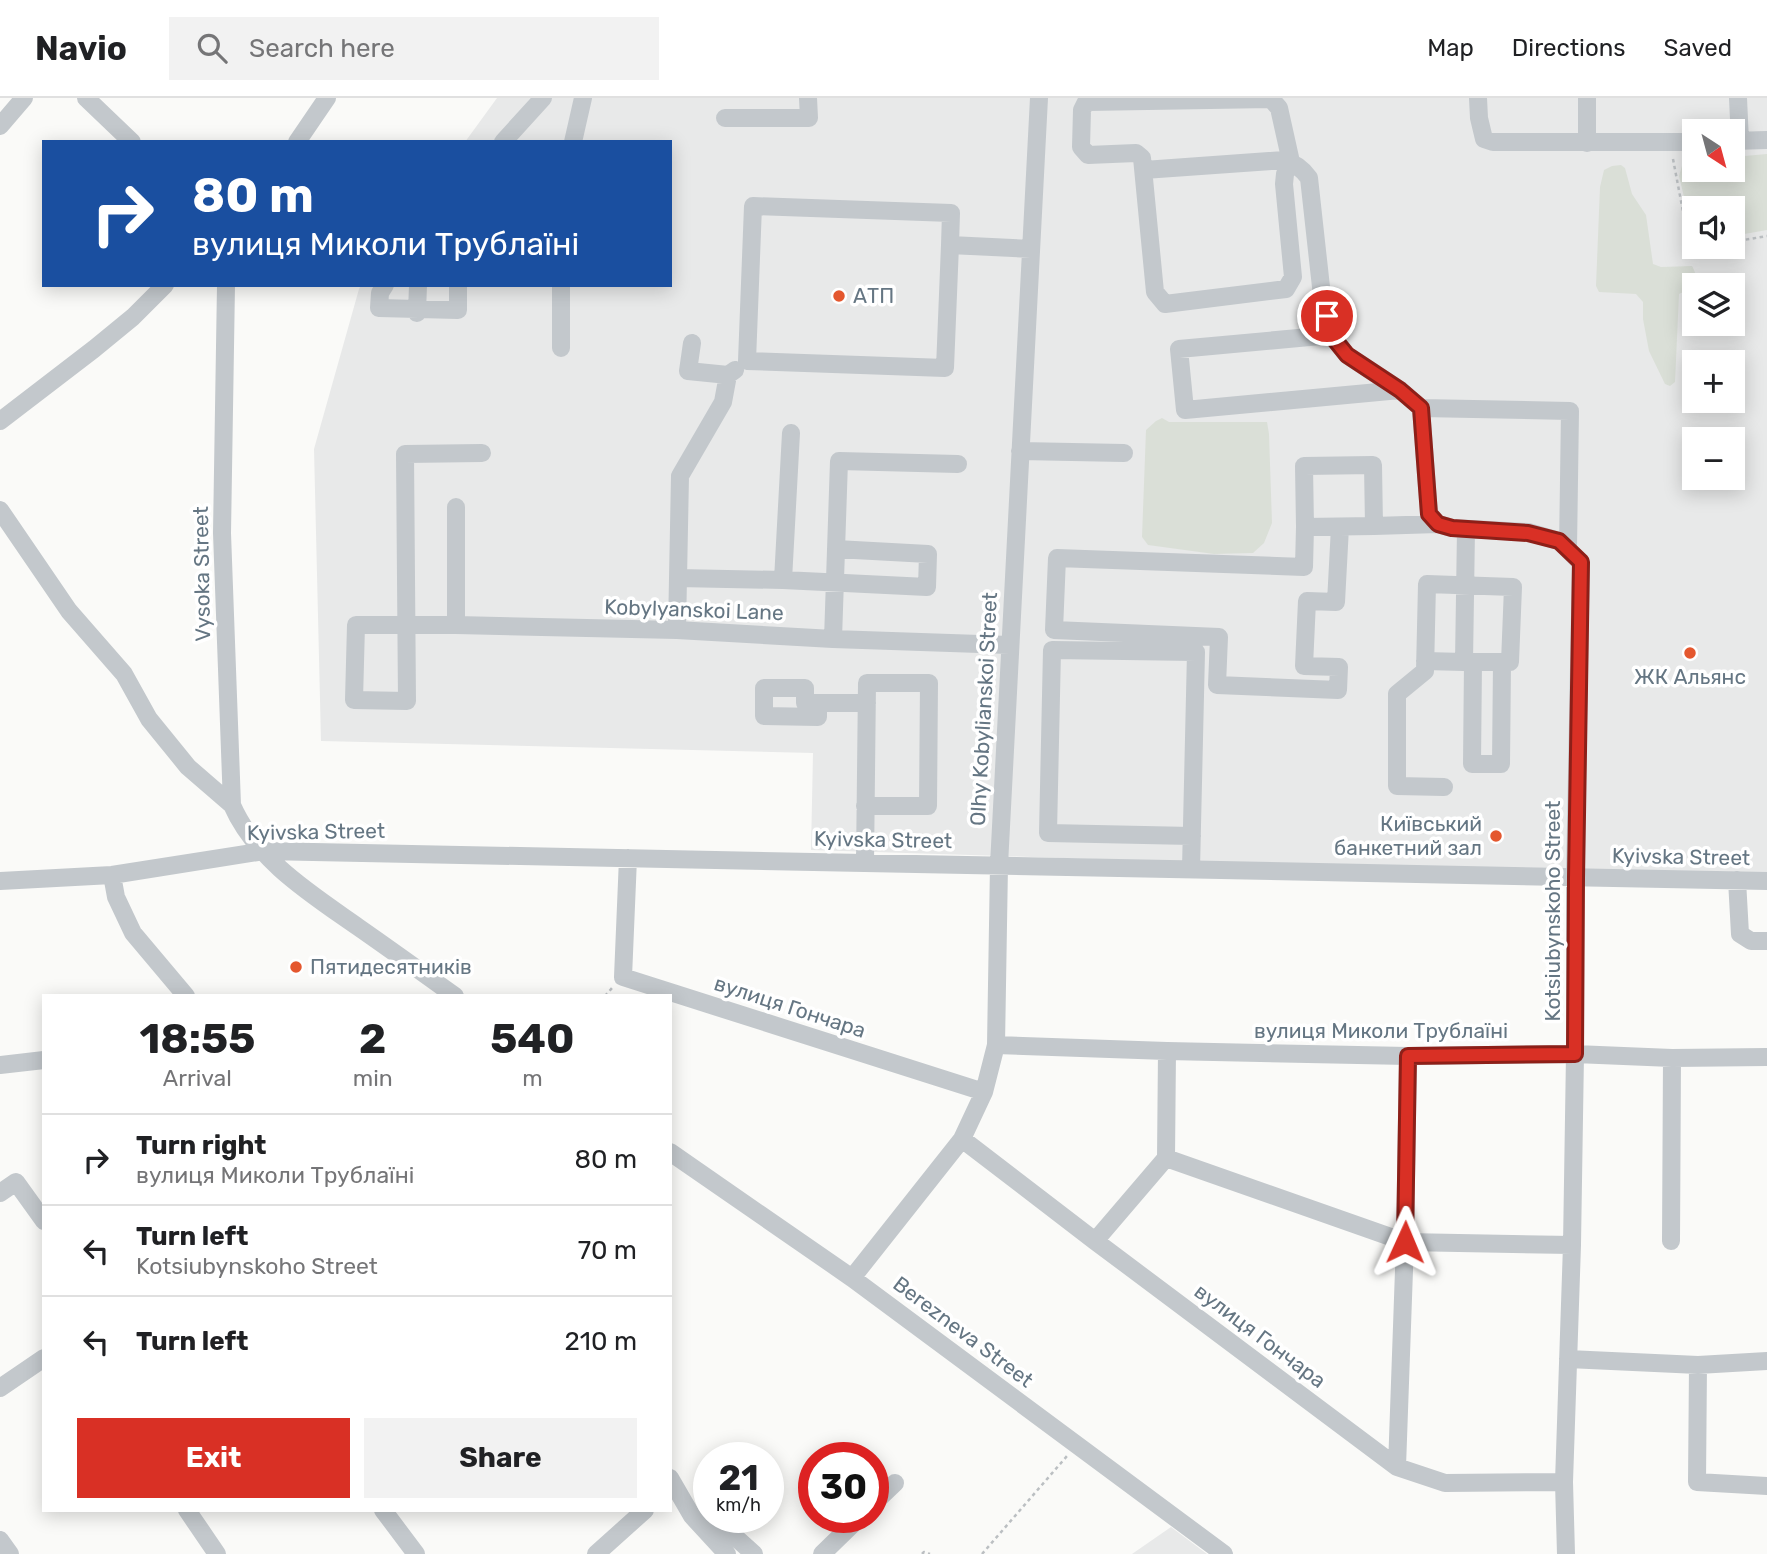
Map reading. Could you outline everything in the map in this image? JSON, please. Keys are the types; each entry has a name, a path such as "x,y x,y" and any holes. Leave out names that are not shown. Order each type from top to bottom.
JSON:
{"street":[{"path":"0,126 23,98"},
{"path":"86,98 130,140"},
{"path":"297,140 327,98"},
{"path":"505,140 543,98"},
{"path":"573,140 583,98"},
{"path":"725,118 809,118 808,98"},
{"name":"Olhy Kobylianskoi Street","path":"852,1279 962,1139 984,1093 996,1045 999,865 1039,98"},
{"path":"1478,98 1484,139 1493,142 1682,142"},
{"path":"1587,98 1587,143"},
{"path":"1737,119 1738,98"},
{"path":"1271,99 1279,108 1291,162 1283,184 1293,277 1286,289 1165,304 1155,292 1142,158 1136,153 1088,155 1081,146 1082,110 1086,102 1271,99"},
{"path":"1745,141 1767,140"},
{"path":"1144,170 1284,160 1302,169 1309,178 1322,296 1331,335 1347,355 1400,390 1421,408 1570,411 1568,549"},
{"path":"677,631 680,476 723,402 728,375 747,361 945,369 951,213 753,206 747,361"},
{"path":"950,245 1031,249"},
{"path":"0,421 133,317 162,287"},
{"name":"Vysoka Street","path":"226,287 222,533 232,805 239,822 264,852"},
{"path":"384,287 380,293 379,308 417,311 458,310 458,287"},
{"path":"417,311 418,287"},
{"path":"561,287 561,348"},
{"path":"1331,335 1179,349 1185,410 1400,390"},
{"path":"692,343 688,370 728,375"},
{"path":"1421,408 1429,514 1438,524"},
{"path":"783,580 791,433"},
{"path":"1020,451 1124,453"},
{"path":"407,625 405,454 482,453"},
{"path":"833,639 839,461 958,464"},
{"path":"1339,527 1336,602 1307,601 1304,666 1339,667 1338,690 1217,685 1219,637 1054,630 1057,558 1304,567 1304,466 1373,465 1374,526"},
{"path":"456,507 456,625"},
{"path":"0,510 69,611 124,674 149,719 188,767 232,805"},
{"path":"1305,527 1438,524 1452,528 1528,533 1559,541 1568,549"},
{"path":"1466,529 1465,584 1472,764 1501,764 1502,662"},
{"path":"678,578 927,587 928,554 836,549"},
{"name":"Kotsiubynskoho Street","path":"1566,1554 1564,1482 1572,1245 1581,562 1568,549"},
{"path":"1425,661 1510,662 1513,587 1427,583 1424,671 1397,694 1397,786 1444,787"},
{"name":"Kobylyanskoi Lane","path":"407,625 407,701 354,700 356,625 407,625 456,625 677,631 1009,645"},
{"path":"1191,869 1192,835 1196,652 1052,650 1048,833 1192,835"},
{"path":"865,806 928,806 929,683 867,682 865,806 865,863"},
{"path":"818,703 867,703"},
{"path":"264,852 294,881 452,994"},
{"name":"Kyivska Street","path":"0,881 112,874 264,852 1767,881"},
{"name":"вулиця Гончара","path":"628,858 623,977 984,1093"},
{"path":"112,874 116,897 133,933 184,994"},
{"path":"1737,880 1740,934 1751,941 1767,941"},
{"name":"вулиця Миколи Трублаїні","path":"996,1045 1408,1056 1575,1054 1672,1058 1767,1057"},
{"path":"1095,1241 1166,1158 1167,1051"},
{"path":"1397,1467 1408,1056"},
{"path":"1671,1241 1672,1058"},
{"path":"0,1065 42,1060"},
{"name":"вулиця Гончара","path":"962,1139 1397,1467 1445,1483 1564,1482"},
{"name":"Berezneva Street","path":"672,1153 852,1279 1224,1554"},
{"path":"1166,1158 1405,1242 1572,1245"},
{"path":"0,1194 16,1182 42,1218"},
{"path":"0,1388 42,1359"},
{"path":"1568,1359 1698,1365 1767,1361"},
{"path":"1698,1365 1697,1482 1767,1486"},
{"path":"672,1480 693,1499"},
{"path":"672,1480 692,1516 727,1554"},
{"path":"889,1489 895,1483"},
{"path":"188,1512 217,1554"},
{"path":"384,1512 416,1554"},
{"path":"596,1554 643,1512"},
{"path":"731,1533 754,1554"},
{"path":"822,1554 844,1533"},
{"path":"0,1540 10,1554"}],"path":[{"path":"1673,142 1673,166 1682,209"},
{"path":"1745,240 1767,236"},
{"path":"982,1554 1077,1445"},
{"path":"922,1554 930,1554"}],"shaded area":[{"path":"497,98 1767,98 1767,880 811,850 813,753 321,741 314,449 360,287 672,287 672,140 466,140"},
{"path":"1767,154 1767,230 1745,234 1745,196 1684,196 1679,176 1682,166 1682,182 1745,182 1745,156"},
{"path":"1621,165 1625,168 1632,194 1646,215 1653,264 1661,267 1692,266 1695,271 1682,273 1675,382 1670,386 1665,384 1649,351 1643,302 1636,294 1599,292 1596,286 1600,187 1604,170"},
{"path":"1162,418 1169,422 1267,422 1272,523 1264,543 1253,553 1214,554 1148,545 1142,537 1146,430"},
{"path":"1171,1527 1207,1554 1132,1554"}],"place":[{"name":"АТП","path":"839,296"},
{"name":"ЖК Альянс","path":"1690,653"},
{"name":"Київський банкетний зал","path":"1496,836"},
{"name":"Пятидесятників","path":"296,967"}],"route":[{"path":"1327,316 1331,335 1347,355 1400,390 1421,408 1429,514 1438,524 1452,528 1528,533 1559,541 1581,562 1575,1054 1408,1056 1405,1242"}]}
